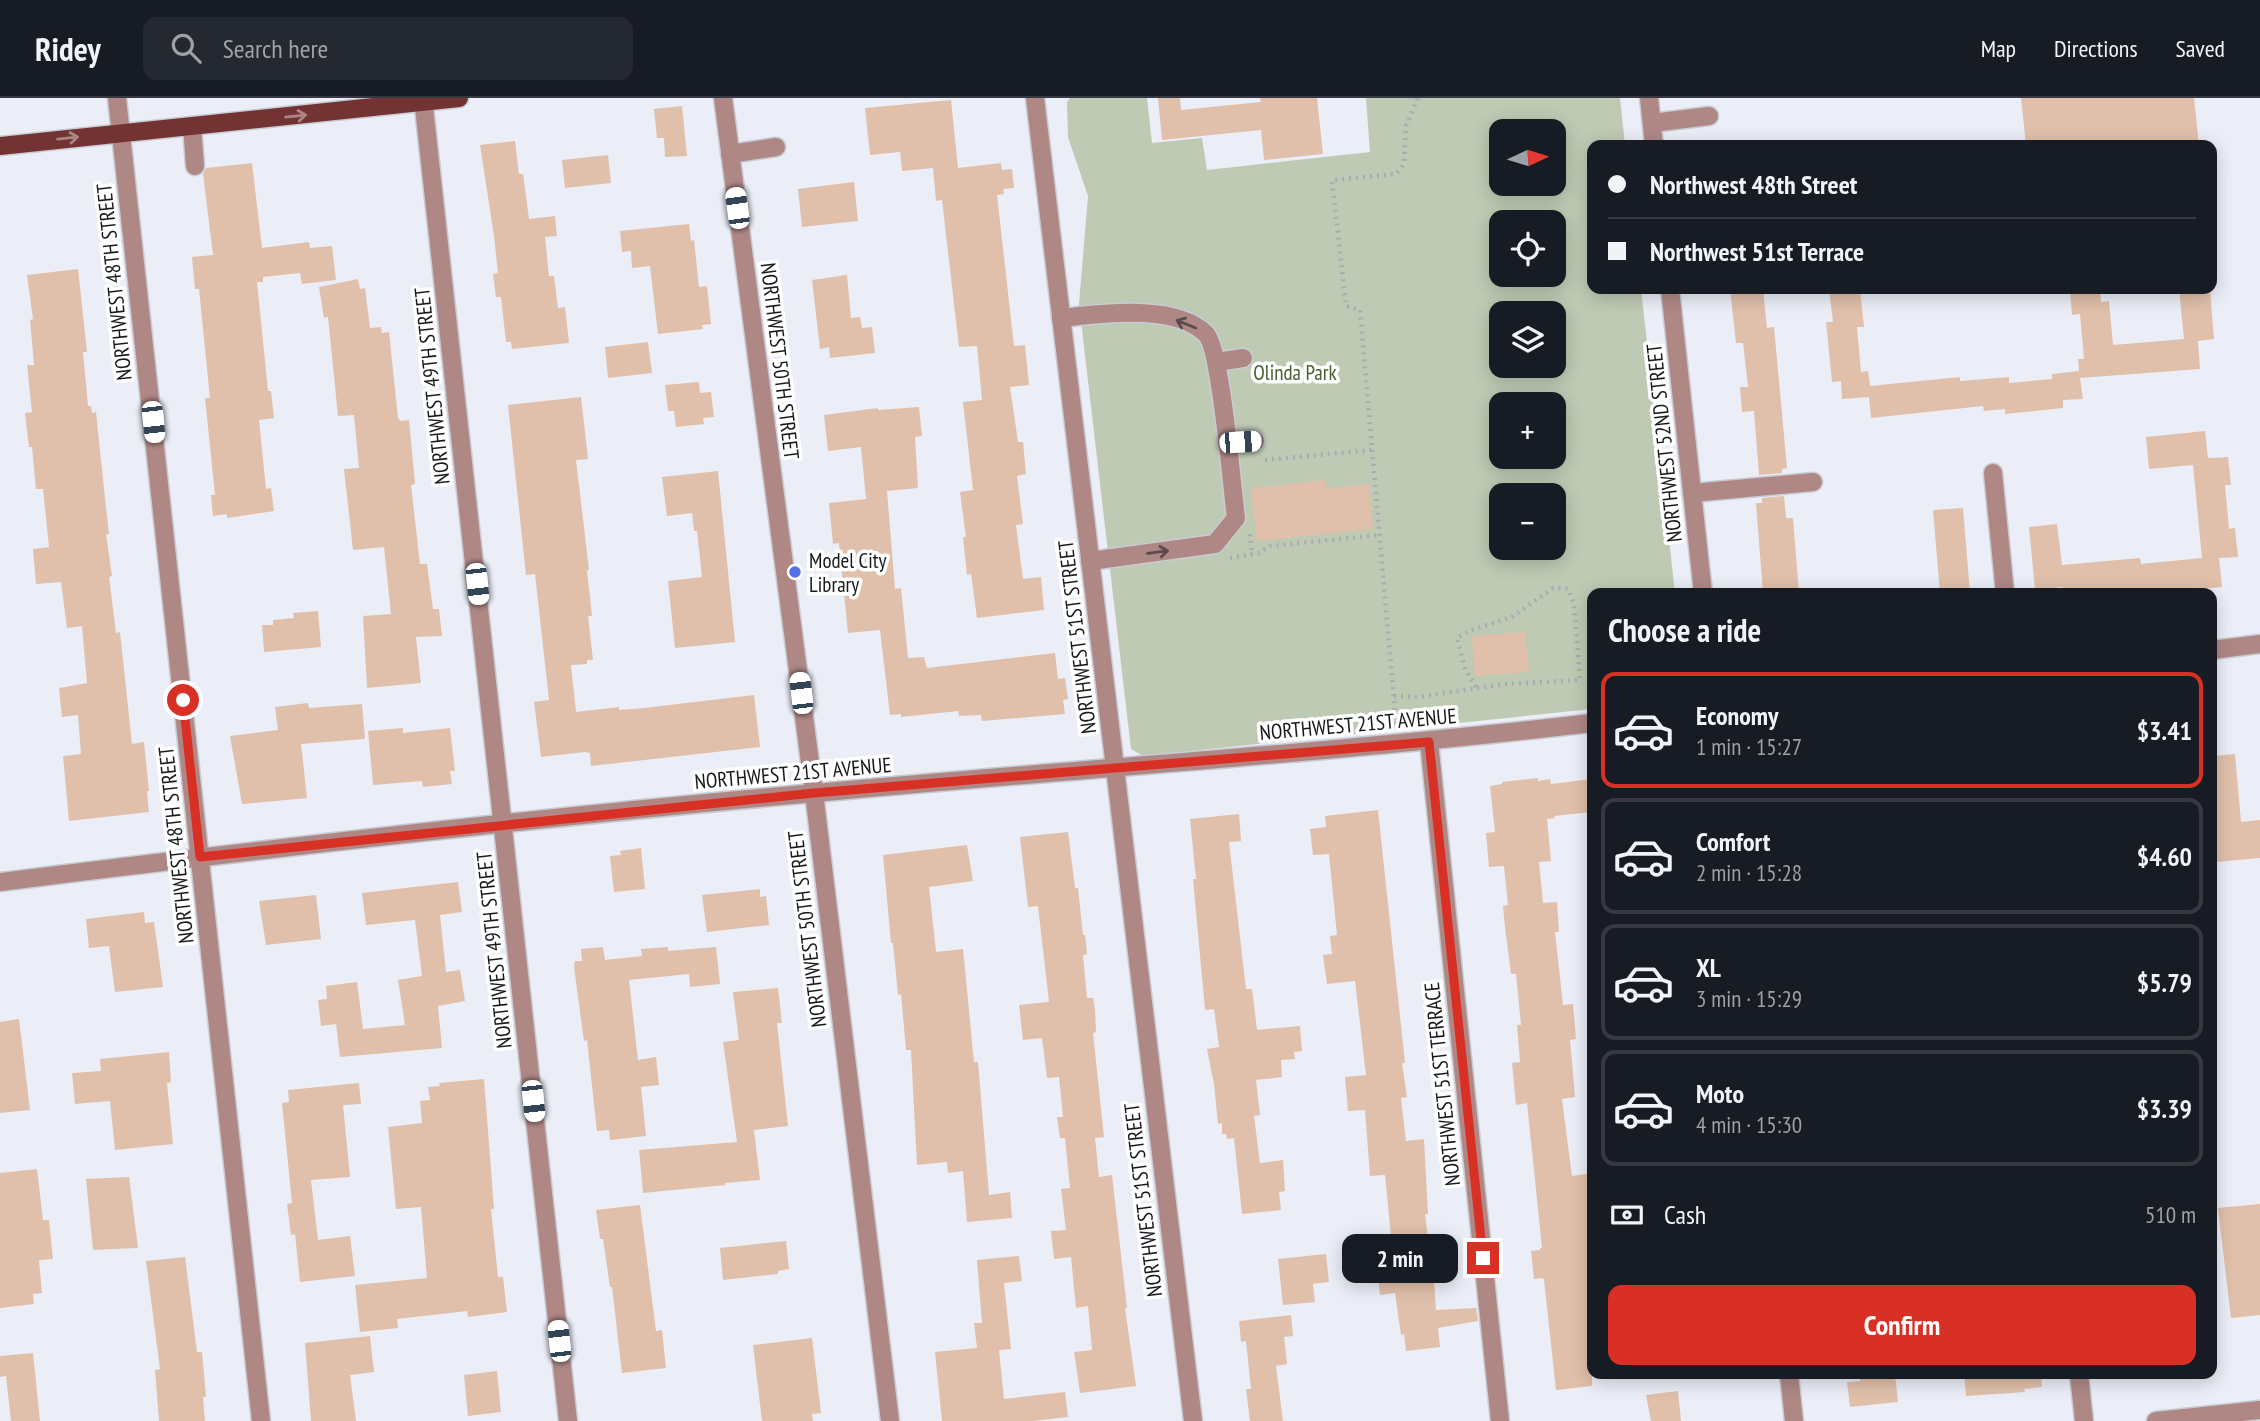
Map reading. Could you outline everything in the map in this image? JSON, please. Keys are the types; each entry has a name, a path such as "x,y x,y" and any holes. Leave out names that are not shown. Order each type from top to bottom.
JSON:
{"main road":[{"path":"0,146 192,126 345,104 459,98"}],"street":[{"name":"NORTHWEST 48TH STREET","path":"117,98 261,1421"},
{"name":"NORTHWEST 50TH STREET","path":"723,98 814,793 890,1421"},
{"name":"NORTHWEST 51ST STREET","path":"1035,98 1192,1421"},
{"path":"1649,98 1654,140"},
{"name":"NORTHWEST 49TH STREET","path":"423,100 568,1421"},
{"path":"1652,123 1709,117"},
{"path":"192,126 195,166"},
{"path":"730,154 776,147"},
{"name":"NORTHWEST 52ND STREET","path":"1671,294 1702,588"},
{"path":"1061,318 1133,312 1188,322 1208,336 1217,362 1227,443 1236,519 1215,544 1090,561"},
{"path":"1217,362 1242,358"},
{"path":"1227,443 1255,441"},
{"path":"1993,473 2004,588"},
{"path":"1692,493 1813,482"},
{"path":"2217,649 2260,644"},
{"name":"NORTHWEST 21ST AVENUE","path":"0,882 200,857 814,793 1429,742 1587,724"},
{"name":"NORTHWEST 51ST TERRACE","path":"1429,742 1500,1421"},
{"path":"1790,1379 1794,1421"},
{"path":"2080,1379 2084,1421"},
{"path":"2156,1421 2260,1410"}],"path":[{"path":"1398,744 1360,310 1346,306 1332,180 1396,174 1404,164 1406,126 1418,98"},
{"path":"1256,461 1373,450"},
{"path":"1229,558 1259,553 1270,546 1380,535"},
{"path":"1394,696 1580,680 1574,604 1569,589 1553,588 1512,617 1471,630 1457,638 1465,669 1476,687"}],"green space":[{"name":"Olinda Park","path":"1070,98 1147,98 1152,143 1202,138 1207,170 1370,152 1366,98 1620,98 1624,140 1587,140 1587,294 1642,294 1674,588 1587,588 1587,710 1143,756 1131,749 1079,304 1088,196 1068,137 1067,102"}],"building":[{"path":"1158,98 1180,98 1181,110 1261,102 1260,98 1317,98 1323,154 1264,160 1261,130 1162,140"},
{"path":"2021,98 2194,98 2198,140 2025,140"},
{"path":"951,100 958,168 1001,163 1002,170 1012,169 1014,188 1003,189 1004,194 997,195 1014,346 1025,345 1029,385 1010,387 1018,442 1023,442 1026,474 1017,476 1023,524 1016,525 1023,579 1041,577 1044,610 977,618 971,574 967,575 963,537 966,537 960,492 973,490 963,402 982,400 977,346 959,347 942,200 936,201 933,168 902,171 900,152 870,155 865,108"},
{"path":"682,106 687,156 665,157 664,138 657,138 654,109"},
{"path":"515,141 529,219 555,216 557,236 545,237 549,276 554,276 558,308 565,307 569,343 512,349 511,342 506,342 501,297 496,297 493,274 498,273 480,145"},
{"path":"608,155 611,183 565,188 562,160"},
{"path":"252,163 262,248 309,242 310,248 332,246 336,280 302,284 300,273 263,277 263,282 257,282 268,391 271,391 274,418 259,420 266,489 271,488 274,511 227,518 227,514 213,516 211,495 215,495 205,398 210,398 199,289 195,289 192,257 213,255 203,174 206,168"},
{"path":"854,182 858,221 802,227 798,189"},
{"path":"689,224 691,241 694,240 699,287 707,286 711,324 702,325 703,329 658,334 650,266 632,268 631,251 622,252 620,231"},
{"path":"78,269 87,352 83,352 88,406 91,406 92,413 96,412 116,633 120,632 132,744 144,742 149,812 69,821 63,756 81,754 78,715 62,717 59,688 87,683 82,626 67,628 61,582 36,584 33,549 49,547 43,489 36,489 25,413 32,412 27,365 34,365 30,320 33,319 27,275"},
{"path":"847,275 851,318 860,317 862,328 872,327 875,353 830,358 829,347 820,349 812,280"},
{"path":"358,279 360,289 365,288 370,328 381,327 382,333 389,332 398,418 401,421 409,420 415,484 411,485 420,564 427,564 433,609 439,609 442,636 416,637 421,683 367,688 363,616 391,614 384,547 353,550 344,469 359,468 354,415 338,416 328,317 324,318 319,287"},
{"path":"1731,294 1764,294 1767,328 1774,327 1787,468 1782,469 1782,473 1759,475 1754,411 1742,412 1740,387 1748,387 1743,343 1736,343"},
{"path":"1830,294 1861,294 1864,327 1857,327 1861,372 1868,371 1870,386 1960,377 1960,381 2009,377 2009,383 2052,379 2052,374 2079,371 2078,359 2084,359 2080,314 2072,315 2070,294 2100,294 2101,302 2109,301 2113,345 2184,339 2180,294 2210,294 2214,339 2198,341 2200,369 2080,378 2083,399 2063,400 2063,408 2005,414 2005,409 1984,411 1983,406 1871,418 1869,397 1842,399 1841,381 1832,382 1826,322 1833,322"},
{"path":"648,342 652,373 608,378 605,347"},
{"path":"699,382 700,393 711,392 714,417 703,418 704,424 676,427 674,411 668,411 665,385"},
{"path":"581,397 588,459 576,460 589,570 592,616 588,616 593,660 587,660 587,664 571,665 576,712 619,707 619,710 644,708 754,695 760,747 591,766 590,753 585,752 541,757 534,702 549,700 535,574 526,575 508,405"},
{"path":"919,407 922,436 915,437 918,488 887,491 895,589 901,588 908,658 924,657 927,668 1055,653 1058,679 1065,678 1068,699 1063,700 1065,714 982,721 981,715 959,716 958,711 901,717 901,714 890,715 880,630 848,633 839,543 833,544 829,503 866,499 861,447 828,451 824,415 878,408"},
{"path":"2205,431 2208,458 2228,457 2231,485 2225,485 2229,529 2235,528 2238,557 2219,558 2222,587 2035,588 2029,527 2057,524 2062,565 2140,558 2141,564 2202,558 2193,465 2149,469 2146,437"},
{"path":"718,471 735,642 675,648 668,581 702,577 697,531 694,531 692,513 667,516 662,477"},
{"path":"1325,480 1325,489 1369,484 1373,529 1257,541 1251,488"},
{"path":"1784,496 1786,518 1793,518 1799,588 1763,588 1756,503 1762,503 1762,498"},
{"path":"1963,508 1970,588 1940,588 1933,510"},
{"path":"318,611 321,647 264,652 262,625 273,625 273,620 294,618 293,613"},
{"path":"1525,632 1529,672 1475,676 1472,636"},
{"path":"308,703 309,708 362,704 365,739 301,744 307,798 242,804 230,736 278,730 275,707"},
{"path":"403,728 403,733 450,728 455,771 450,771 452,784 423,787 422,781 373,785 368,731"},
{"path":"2235,754 2241,822 2260,820 2260,858 2217,862 2217,756"},
{"path":"1538,778 1538,781 1550,779 1551,784 1587,780 1587,813 1547,819 1551,861 1539,862 1543,903 1557,902 1559,932 1555,932 1563,1005 1573,1004 1576,1039 1570,1040 1575,1097 1562,1099 1572,1176 1587,1174 1587,1379 1592,1379 1592,1386 1556,1390 1544,1280 1534,1279 1531,1251 1542,1248 1527,1103 1516,1105 1512,1063 1520,1062 1517,1025 1521,1025 1516,974 1511,974 1505,927 1503,906 1508,905 1504,866 1489,867 1486,833 1495,832 1490,786"},
{"path":"1378,810 1405,1063 1402,1063 1407,1097 1401,1098 1406,1141 1424,1139 1428,1214 1425,1214 1433,1264 1436,1310 1476,1308 1478,1321 1438,1328 1440,1347 1406,1351 1395,1293 1380,1295 1376,1259 1393,1257 1385,1175 1370,1176 1365,1110 1348,1111 1345,1077 1366,1075 1355,981 1327,984 1323,955 1332,954 1330,936 1337,935 1329,854 1313,855 1310,829 1326,827 1325,816"},
{"path":"1239,814 1241,841 1229,842 1246,989 1252,989 1257,1030 1300,1026 1302,1051 1294,1052 1295,1059 1281,1060 1282,1077 1256,1080 1260,1115 1254,1116 1260,1163 1283,1160 1285,1191 1279,1192 1281,1210 1242,1214 1234,1138 1227,1139 1226,1134 1222,1134 1222,1123 1218,1124 1207,1049 1219,1047 1214,1009 1205,1010 1190,819"},
{"path":"1068,832 1075,888 1078,888 1085,935 1087,954 1083,955 1087,998 1093,998 1095,1009 1096,1032 1093,1033 1104,1137 1095,1138 1099,1177 1112,1175 1125,1308 1136,1386 1080,1393 1074,1352 1092,1350 1088,1306 1076,1308 1071,1257 1054,1259 1051,1231 1066,1230 1061,1189 1070,1188 1065,1138 1060,1138 1057,1117 1063,1117 1059,1077 1047,1078 1042,1038 1023,1040 1019,1005 1049,1002 1038,906 1028,907 1020,837"},
{"path":"967,845 973,881 929,887 936,952 963,949 974,1062 978,1062 989,1195 1010,1192 1012,1218 967,1222 963,1171 948,1173 947,1162 917,1165 911,1050 906,1050 901,994 898,995 883,855"},
{"path":"641,848 645,889 614,892 610,856 621,855 620,851"},
{"path":"458,882 462,912 440,915 446,972 460,970 465,1001 438,1006 442,1048 340,1057 336,1024 321,1026 318,1000 327,999 326,986 357,982 363,1029 405,1025 398,980 422,976 415,920 366,925 362,893"},
{"path":"760,889 760,897 766,896 769,925 707,932 702,895"},
{"path":"316,895 321,939 266,945 259,901"},
{"path":"144,912 145,923 154,922 163,987 115,992 109,946 89,948 86,919"},
{"path":"603,947 605,960 642,956 641,949 668,947 668,951 716,947 720,984 690,987 689,974 629,980 638,1060 656,1057 659,1085 641,1087 646,1136 610,1140 609,1130 597,1131 587,1040 584,1041 574,967 575,961 582,961 581,949"},
{"path":"778,988 782,1023 777,1023 788,1126 754,1130 760,1180 643,1193 639,1150 737,1142 723,1042 739,1040 733,992"},
{"path":"19,1019 30,1110 0,1113 0,1022"},
{"path":"169,1052 171,1082 167,1083 173,1144 115,1150 110,1101 75,1104 72,1073 101,1071 100,1059"},
{"path":"484,1079 494,1209 491,1209 498,1277 503,1277 507,1312 468,1317 467,1311 397,1319 398,1328 360,1332 355,1285 427,1278 421,1207 396,1209 388,1127 422,1123 420,1101 430,1100 428,1087 440,1086 439,1083"},
{"path":"359,1083 361,1104 343,1105 350,1177 311,1180 318,1240 350,1236 355,1276 300,1282 295,1234 291,1235 287,1204 292,1203 282,1103 289,1102 288,1090"},
{"path":"37,1169 43,1220 49,1220 53,1259 39,1260 42,1293 33,1294 34,1304 0,1308 0,1173"},
{"path":"129,1177 138,1248 93,1250 86,1179"},
{"path":"2260,1204 2260,1315 2231,1318 2218,1208"},
{"path":"640,1205 656,1331 662,1330 666,1368 622,1373 612,1287 596,1210"},
{"path":"786,1241 789,1269 778,1271 778,1274 723,1280 720,1248"},
{"path":"1326,1254 1329,1282 1313,1284 1315,1302 1283,1305 1278,1259"},
{"path":"1019,1256 1022,1281 1004,1283 1011,1349 999,1350 1004,1399 1065,1392 1068,1417 1032,1421 942,1421 935,1352 977,1348 974,1323 982,1323 977,1260"},
{"path":"185,1257 197,1352 202,1352 205,1421 159,1421 155,1370 160,1369 146,1261"},
{"path":"1291,1315 1293,1336 1284,1337 1287,1364 1276,1366 1283,1421 1250,1421 1246,1389 1251,1389 1246,1341 1241,1342 1239,1321"},
{"path":"370,1336 374,1372 350,1375 356,1421 311,1421 305,1343"},
{"path":"812,1338 821,1413 812,1414 813,1421 762,1421 753,1345"},
{"path":"33,1353 40,1421 11,1421 6,1376 0,1377 0,1356"},
{"path":"497,1371 501,1412 468,1416 464,1375"},
{"path":"1896,1379 1898,1402 1850,1407 1847,1382"},
{"path":"1964,1379 2041,1379 2042,1387 2024,1389 2025,1392 1966,1396"},
{"path":"1678,1391 1681,1421 1651,1421 1646,1395"}],"place":[{"name":"Model City Library","path":"795,572"}],"route":[{"path":"183,700 200,857 814,793 1429,742 1483,1258"}]}
